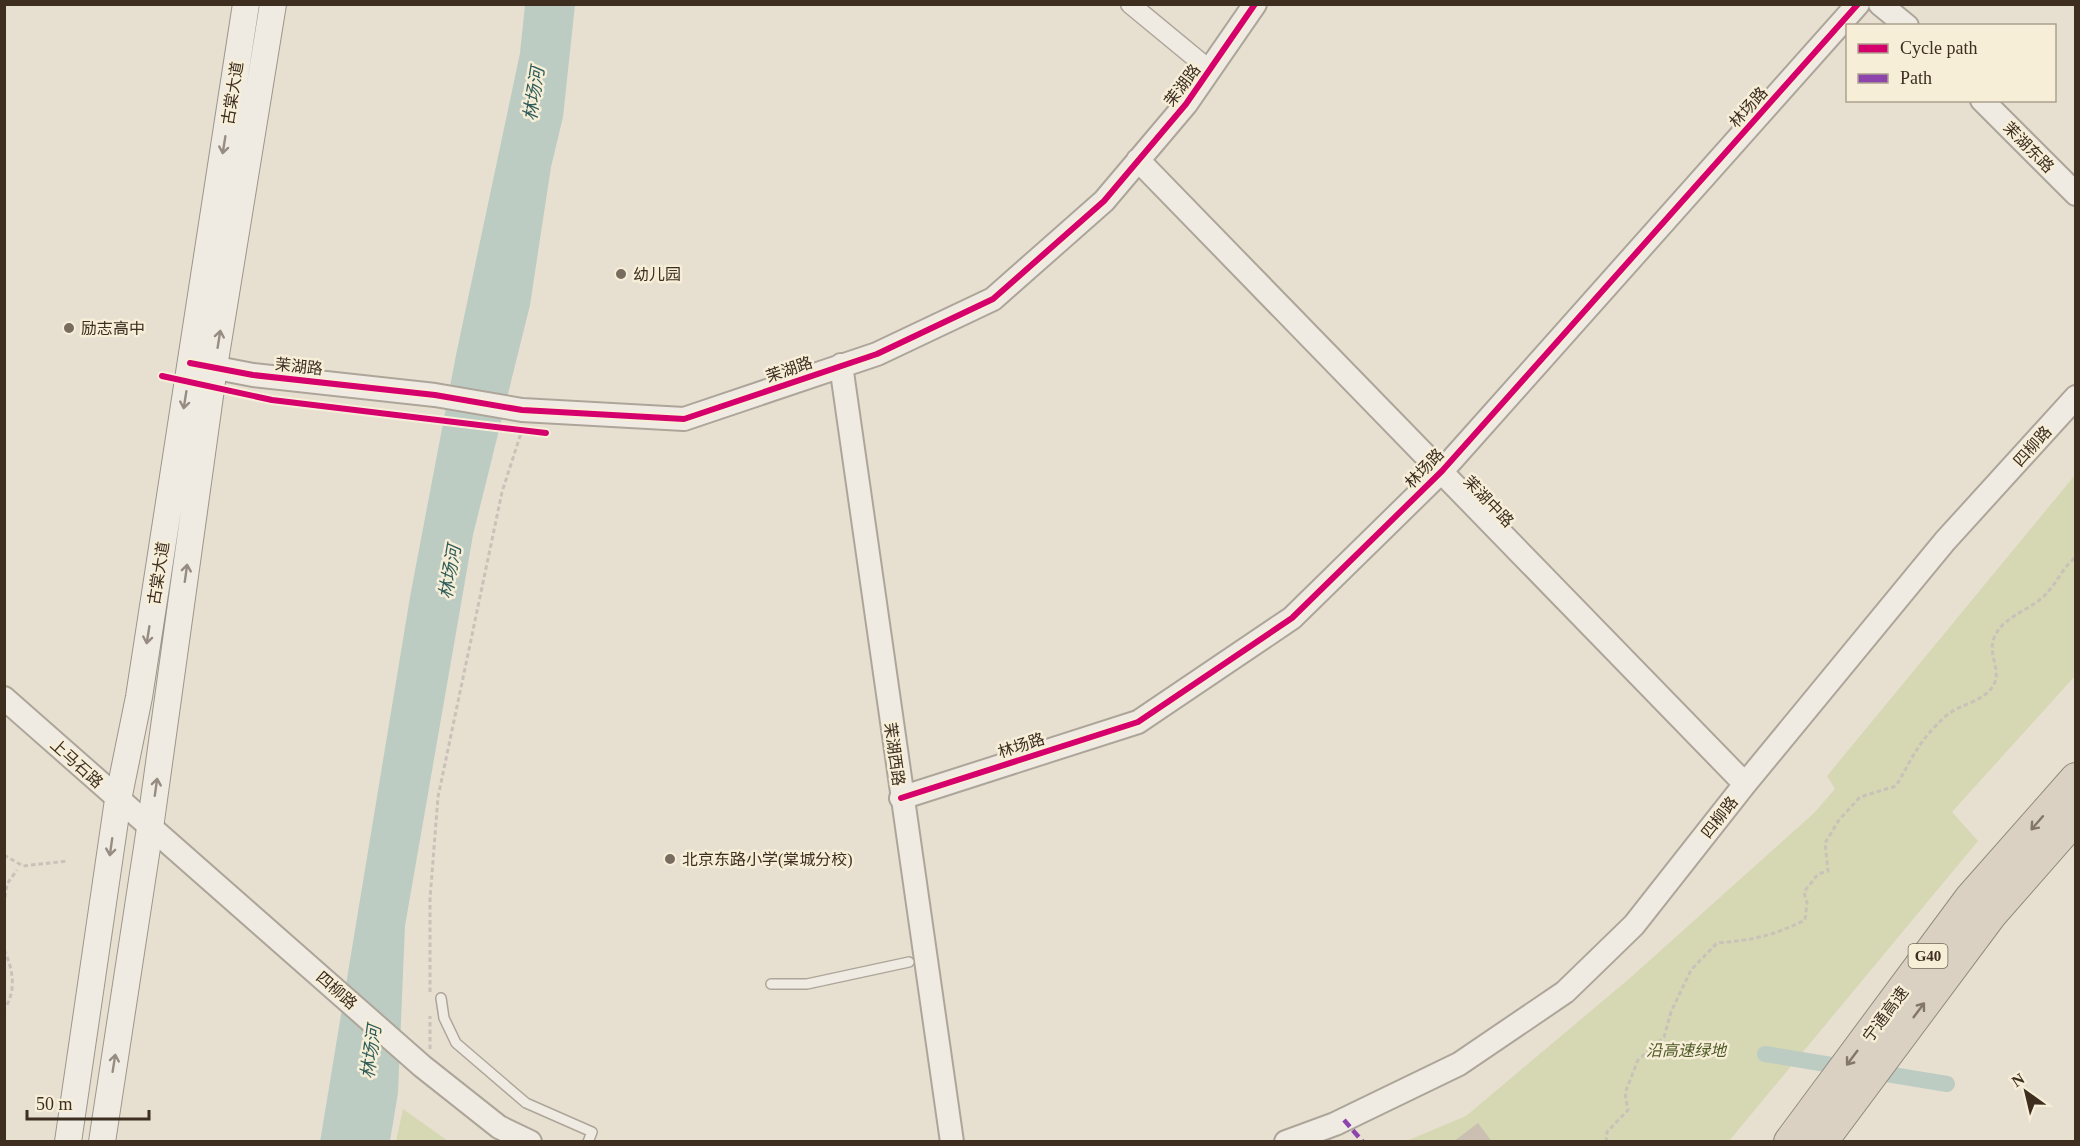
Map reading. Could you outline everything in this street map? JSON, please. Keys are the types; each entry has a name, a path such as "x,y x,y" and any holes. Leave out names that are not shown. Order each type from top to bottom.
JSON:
{"highway":[{"name":"宁通高速","path":"1790,1142 1971,898 2076,779"},
{"name":"宁通高速","path":"1821,1142 1991,914 2076,817"}],"main road":[{"name":"古棠大道","path":"102,1142 150,828 202,365 246,4"},
{"name":"古棠大道","path":"68,1142 118,800 273,4"}],"street":[{"path":"1130,4 1210,70"},
{"name":"茉湖路","path":"202,365 253,375 435,395 522,425 684,419 877,354 993,299 1104,201 1186,104 1255,4"},
{"name":"林场路","path":"901,798 1138,722 1292,618 1442,471 1858,4"},
{"path":"1880,4 1905,24"},
{"name":"茉湖东路","path":"1984,102 2076,194"},
{"name":"茉湖中路","path":"1138,160 1744,784"},
{"name":"茉湖西路","path":"841,365 901,798 952,1142"},
{"name":"四柳路","path":"1286,1142 1335,1124 1459,1064 1565,992 1634,925 1744,784 1945,541 2076,397"},
{"name":"上马石路","path":"4,698 150,828"},
{"name":"四柳路","path":"150,828 426,1069 499,1126 530,1142"}],"lane":[{"path":"771,984 807,984 909,962"},
{"path":"441,998 444,1018 456,1043 526,1103 592,1132 588,1142"}],"path":[{"path":"430,995 430,899 438,797 502,492 522,425"},
{"path":"1606,1142 1607,1132 1628,1110 1625,1092 1638,1060 1650,1052 1664,1037 1671,1012 1691,970 1717,943 1742,942 1780,933 1805,920 1807,903 1804,892 1818,874 1828,871 1825,843 1839,820 1860,797 1896,786 1919,743 1947,715 1970,704 1993,687 1997,672 1993,641 2006,621 2033,605 2047,593 2076,557"},
{"path":"4,855 23,866 68,861"},
{"path":"4,904 8,884 17,870"},
{"path":"4,950 12,977 10,1002 4,1009"},
{"path":"426,1069 430,1006"}],"green space":[{"name":"沿高速绿地","path":"2075,475 2075,676 1952,812 1978,841 1729,1141 1404,1142 1466,1116 1630,978 1814,813 1835,789 1827,776"},
{"path":"403,1109 448,1141 396,1141"}],"water":[{"name":"林场河","path":"525,5 575,5 563,117 551,167 530,305 473,535 405,926 398,1093 390,1141 320,1142 410,597 456,355 520,53"}],"building":[{"path":"1478,1123 1492,1142 1453,1142"}],"waterway":[{"path":"1765,1054 1947,1084"}],"marked path":[{"path":"1344,1120 1363,1142"}],"cycle path":[{"path":"190,363 253,375 435,395 522,410 684,419 877,354 993,299 1104,201 1186,104 1255,4"},
{"path":"901,798 1138,722 1292,618 1442,471 1858,4"},
{"path":"162,376 272,400 546,433"}],"place":[{"name":"幼儿园","path":"621,274"},
{"name":"励志高中","path":"69,328"},
{"name":"北京东路小学(棠城分校)","path":"670,859"}]}
